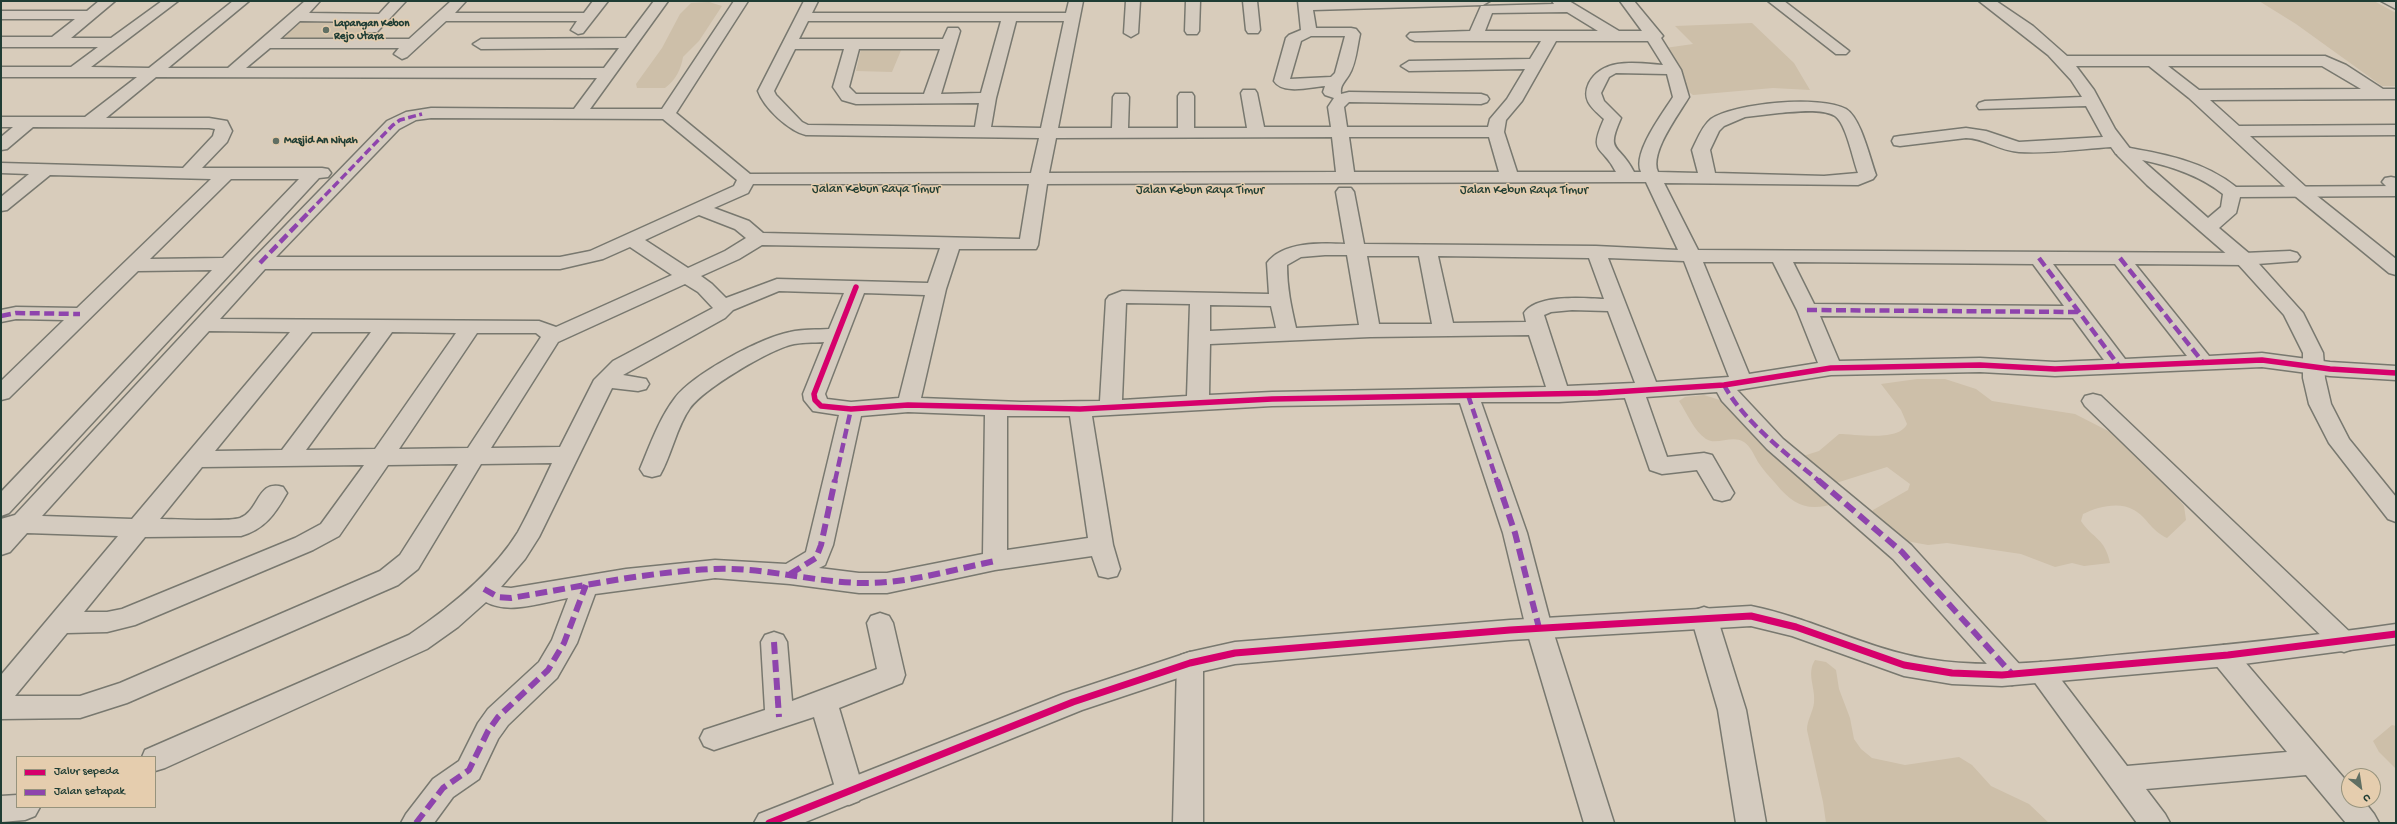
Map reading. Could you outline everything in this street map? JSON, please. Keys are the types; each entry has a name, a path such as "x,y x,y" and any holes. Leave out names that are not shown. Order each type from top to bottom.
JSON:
{"street":[{"path":"56,42 108,1"},
{"path":"75,72 171,1"},
{"path":"90,122 149,73 242,1"},
{"path":"231,73 264,43 298,17 313,1"},
{"path":"359,44 381,18 399,1"},
{"path":"386,73 412,44 459,1"},
{"path":"569,44 587,17 601,1"},
{"path":"578,114 661,1"},
{"path":"667,114 741,1"},
{"path":"811,1 766,94 800,129 1049,133 1186,131 1340,132 1497,125"},
{"path":"1,708 69,707 91,705 127,692 389,578 410,562 474,458 551,338 732,255 758,239 1029,245 1038,185 1074,17 1076,1"},
{"path":"1131,32 1133,1"},
{"path":"1192,31 1193,1"},
{"path":"1250,1 1253,30"},
{"path":"1626,1 1655,36 1673,70 1680,89 1680,101 1650,149 1647,167 1691,256 1732,388 1775,444 1902,552 2012,674"},
{"path":"1775,1 1841,51"},
{"path":"1986,1 2042,42 2062,61 2085,89 2103,126 2119,147 2153,181 2244,259 2293,313 2313,353 2320,404 2340,442 2396,513"},
{"path":"2388,1 2396,5"},
{"path":"1309,32 1305,4 1416,20 1476,36 1655,36"},
{"path":"1416,20 1483,4 1565,4 1616,36"},
{"path":"1476,36 1483,4"},
{"path":"1,15 91,15"},
{"path":"298,17 381,18"},
{"path":"442,17 587,17"},
{"path":"449,73 472,52 502,17"},
{"path":"804,17 1074,17"},
{"path":"931,98 958,17"},
{"path":"982,132 988,98 1010,17"},
{"path":"1402,97 1409,66 1416,20"},
{"path":"1335,81 1288,84 1282,81 1294,38 1309,32 1331,31 1351,32 1353,34 1342,74 1335,81 1331,92 1341,99 1402,97 1474,82 1534,64"},
{"path":"1497,125 1514,101 1551,36"},
{"path":"1,42 114,43"},
{"path":"264,43 412,44"},
{"path":"472,52 569,44 631,43"},
{"path":"790,44 949,44"},
{"path":"853,44 841,87 848,97 856,99 988,98"},
{"path":"2062,61 2326,61 2340,68 2379,94"},
{"path":"2154,62 2195,95 2295,187 2396,269"},
{"path":"1409,66 1474,82 1497,125 1510,178"},
{"path":"1628,178 1622,164 1605,146 1604,138 1613,118 1596,103 1593,93 1604,73 1608,70 1620,68 1673,70"},
{"path":"1,72 608,73"},
{"path":"1249,93 1256,132"},
{"path":"2195,95 2396,94"},
{"path":"1120,132 1121,96"},
{"path":"1186,96 1186,131"},
{"path":"1341,99 1337,102 1336,107 1345,185 1370,331"},
{"path":"1985,106 2091,100"},
{"path":"1655,184 1708,179 1824,181 1858,180 1867,175 1850,124 1841,113 1811,108 1779,108 1734,113 1716,123 1701,150 1708,179"},
{"path":"1,546 10,524 206,325 260,263 393,124 412,116 431,114 667,114 744,184 699,209 630,238 596,255 560,263 260,263"},
{"path":"1,122 209,123 221,125 224,131 221,138 189,172"},
{"path":"1,145 26,125"},
{"path":"2233,131 2396,130"},
{"path":"1900,141 1966,133 1982,135 2008,145 2019,147 2119,147 2169,161 2227,187 2395,185"},
{"path":"1,168 226,174 313,174 351,169"},
{"path":"1,206 46,169"},
{"path":"1,393 80,314 134,265 226,174"},
{"path":"1,507 313,174"},
{"name":"Jalan Kebun Raya Timur","path":"1345,185 1510,178 1628,178 1655,184"},
{"name":"Jalan Kebun Raya Timur","path":"744,184 1655,184"},
{"path":"2207,228 2230,208 2227,187"},
{"path":"699,209 742,225 758,239"},
{"path":"630,238 686,277 705,288 724,306"},
{"path":"908,405 936,289 951,243"},
{"path":"1287,334 1276,268 1277,264 1285,257 1305,250 1596,252 1691,256 2244,259 2290,257"},
{"path":"1427,250 1444,330"},
{"path":"1596,252 1615,306 1640,390 1658,464 1662,466 1704,461 1722,493"},
{"path":"1780,256 1808,310 1831,368"},
{"path":"2039,258 2119,366"},
{"path":"2120,258 2202,362"},
{"path":"134,265 230,264"},
{"path":"156,759 418,642 446,624 484,589 512,559 527,537 566,455 605,380 620,366 718,314 724,306 777,285 936,289"},
{"path":"856,287 814,394 815,400 821,406 851,409 908,405 996,409 1080,409 1272,399 1468,395 1559,395 1640,390 1732,388 1831,368 1980,365 2055,369 2262,360 2314,367 2396,373"},
{"path":"1111,408 1116,300 1122,297 1200,300 1282,300"},
{"path":"1198,403 1201,338 1200,300"},
{"path":"1559,395 1533,317 1534,313 1539,308 1571,305 1615,306"},
{"path":"1808,310 2079,312"},
{"path":"1,316 16,314 80,314"},
{"path":"206,325 308,324 539,327 549,331 551,338"},
{"path":"1,694 308,324"},
{"path":"289,457 386,326"},
{"path":"61,623 107,622 122,619 322,536 336,524 470,326"},
{"path":"1201,338 1370,331 1537,328"},
{"path":"652,469 684,401 704,384 751,356 785,340 836,335"},
{"path":"605,380 638,384"},
{"path":"1468,395 1516,533 1539,628 1599,823"},
{"path":"2093,401 2344,642"},
{"path":"790,574 816,558 821,545 851,409"},
{"path":"995,561 996,409"},
{"path":"1080,409 1101,545 1108,569"},
{"path":"196,459 289,457 474,458 566,455"},
{"path":"10,524 139,528 242,527 257,519 275,492"},
{"path":"484,589 498,597 511,598 675,572 715,569 790,574 859,583 887,583 995,561 1101,545"},
{"path":"416,823 443,788 469,770 488,731 498,717 548,670 564,643 586,585"},
{"path":"769,823 1073,702 1190,663 1235,653 1539,628 1704,617 1751,616 1779,621 1893,662 1928,670 2012,674 2041,673 2224,656 2344,642 2396,634"},
{"path":"1704,617 1732,710 1751,823"},
{"path":"714,738 824,702 892,675 880,623"},
{"path":"774,642 779,717"},
{"path":"2224,656 2364,823"},
{"path":"1188,823 1190,663"},
{"path":"2041,673 2120,779 2155,823"},
{"path":"824,702 848,792"},
{"path":"2120,779 2313,762"},
{"path":"1,809 16,808"}],"shaded area":[{"path":"2259,1 2374,1 2396,13 2396,86 2382,86 2296,24"},
{"path":"709,2 722,6 699,41 683,57 681,66 675,78 665,88 637,88 636,84 662,48 680,14 691,3"},
{"name":"Lapangan Kebon Rejo Utara","path":"302,19 374,19 351,40 278,40"},
{"path":"1752,23 1794,63 1810,90 1773,88 1693,95 1685,89 1665,48 1693,44 1675,26"},
{"path":"902,48 892,72 856,71 861,49"},
{"path":"1917,379 1945,379 1976,389 1992,401 2075,414 2118,436 2173,492 2184,506 2186,520 2167,538 2156,531 2142,516 2128,507 2115,505 2089,511 2083,514 2081,521 2085,527 2102,543 2110,563 2084,566 2072,563 2055,567 2021,554 1947,543 1928,545 1906,541 1870,516 1873,510 1908,490 1910,484 1887,467 1836,483 1833,489 1837,503 1818,507 1802,505 1789,498 1783,492 1762,468 1744,442 1735,439 1710,441 1702,436 1694,427 1679,401 1685,397 1704,395 1723,401 1800,457 1819,451 1839,434 1876,436 1895,433 1902,430 1907,424 1901,410 1881,384"},
{"path":"1815,660 1826,662 1836,670 1839,689 1850,718 1854,739 1861,749 1872,758 1905,765 1959,757 1972,765 1991,786 2029,804 2049,823 1826,823 1823,802 1807,730 1814,703 1811,671"},
{"path":"2392,725 2396,726 2396,769 2379,752 2373,741"}],"marked path":[{"path":"260,263 393,125 400,120 422,114"},
{"path":"2039,258 2119,366"},
{"path":"2120,258 2202,361"},
{"path":"1807,310 2079,312"},
{"path":"1,316 16,313 80,314"},
{"path":"1724,385 1730,396 1775,444 1902,552 2012,674"},
{"path":"1468,395 1515,533 1539,628"},
{"path":"790,574 816,558 821,545 851,409"},
{"path":"484,589 498,597 511,598 626,579 715,569 790,574 859,583 887,583 995,561"},
{"path":"416,823 443,788 469,770 488,731 498,717 548,670 564,643 586,585"},
{"path":"774,642 779,717"}],"cycle path":[{"path":"856,287 814,394 815,400 821,406 851,409 908,405 1021,409 1080,409 1272,399 1598,393 1724,385 1831,368 1980,365 2055,369 2262,360 2330,369 2396,373"},
{"path":"769,823 1073,702 1190,663 1235,653 1510,630 1751,616 1796,627 1904,665 1952,673 2002,675 2053,672 2296,648 2396,634"}],"place":[{"name":"Lapangan Kebon Rejo Utara","path":"326,30"},
{"name":"Masjid An Niyah","path":"276,141"}]}
